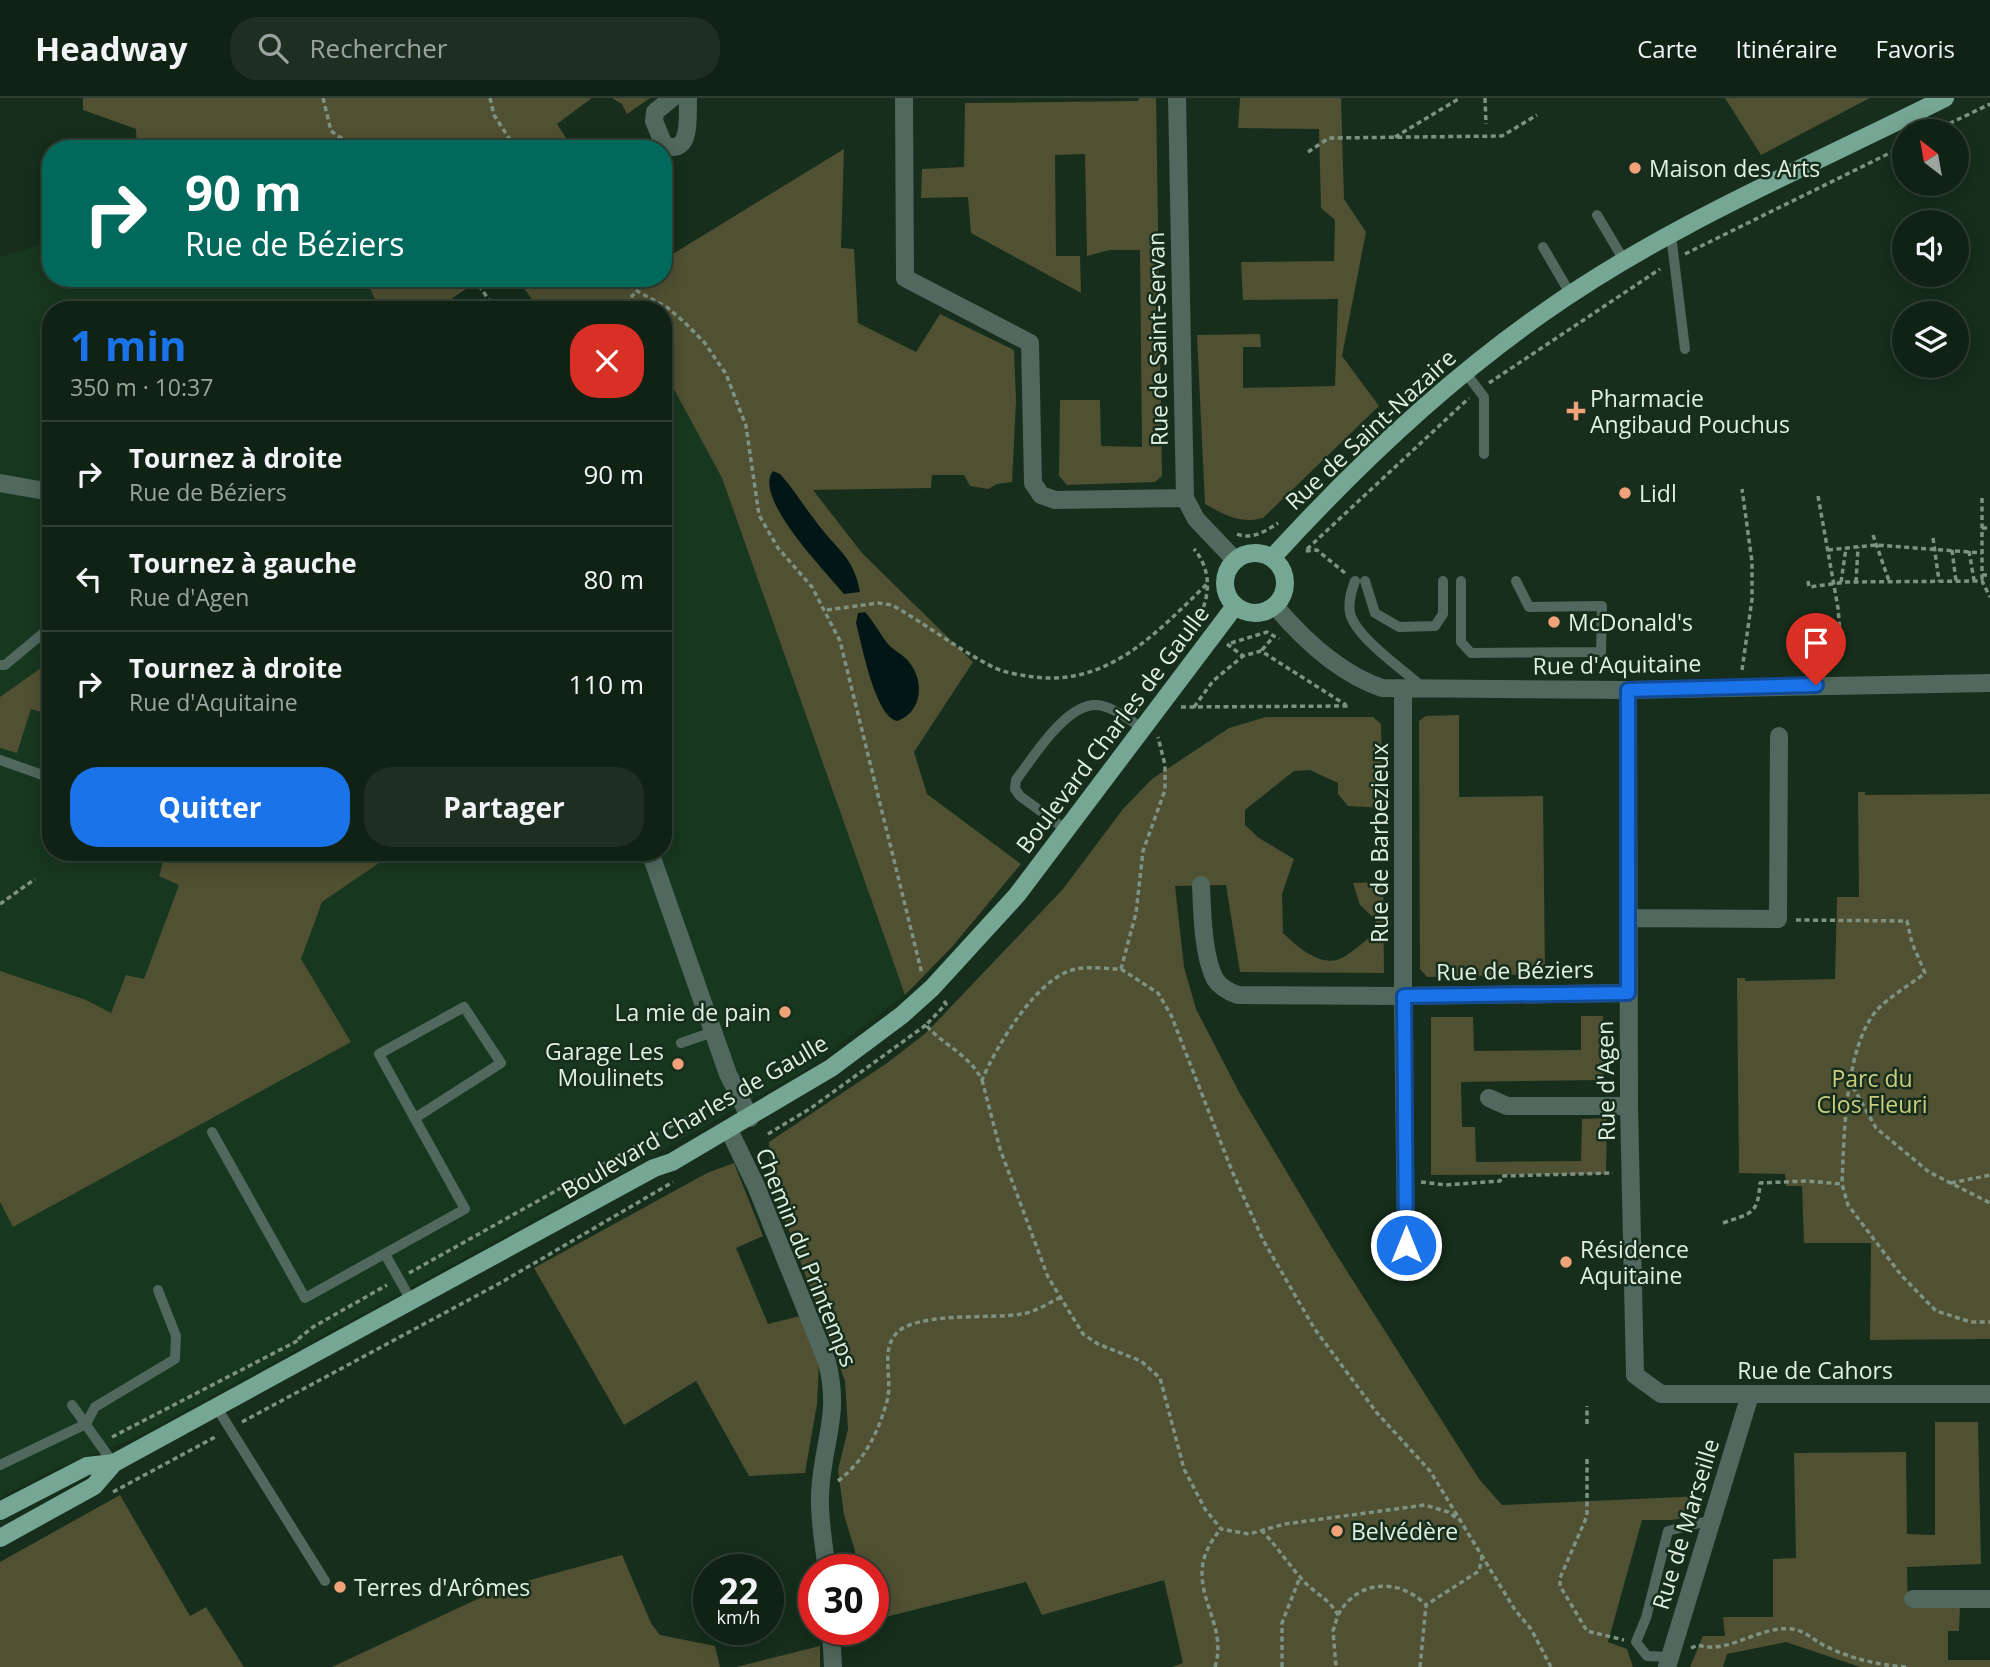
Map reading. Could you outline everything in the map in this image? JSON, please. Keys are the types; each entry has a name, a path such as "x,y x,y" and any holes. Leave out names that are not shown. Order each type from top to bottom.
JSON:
{"main road":[{"name":"Rue de Saint-Nazaire","path":"1272,558 1353,474 1465,372 1571,295 1671,235 1945,98"},
{"path":"1255,552 1272,558 1283,572 1285,584 1275,606 1258,613 1235,606 1228,597 1224,580 1235,560 1255,552"},
{"name":"Boulevard Charles de Gaulle","path":"0,1538 94,1486 114,1463 750,1118 831,1068 902,1015 929,980 1017,895 1065,829 1149,731 1235,606"},
{"name":"Boulevard Charles de Gaulle","path":"0,1511 87,1466 114,1463"}],"street":[{"path":"662,140 654,121 655,112 672,98"},
{"path":"672,147 682,145 687,137 688,98"},
{"path":"904,98 905,278 1030,343 1033,483 1041,495 1055,500 1185,498 1196,519 1235,560"},
{"name":"Rue de Saint-Servan","path":"1177,98 1185,498"},
{"path":"0,483 42,490"},
{"name":"Rue d'Aquitaine","path":"1275,606 1286,619 1353,675 1382,688 1628,690 1990,683"},
{"name":"Rue de Barbezieux","path":"1404,690 1406,1245"},
{"name":"Rue d'Agen","path":"1628,690 1629,1106 1635,1375 1644,1383"},
{"path":"1630,919 1778,919 1779,736"},
{"path":"653,861 713,1032 735,1089 750,1118"},
{"name":"Rue de Béziers","path":"1201,885 1203,922 1216,980 1226,990 1238,995 1628,993"},
{"path":"1489,1098 1507,1106 1629,1106"},
{"name":"Chemin du Printemps","path":"729,1130 756,1186 827,1362 833,1387 834,1405 820,1495 826,1554"},
{"name":"Rue de Cahors","path":"1644,1383 1661,1394 1990,1394"},
{"name":"Rue de Marseille","path":"1669,1662 1750,1395"},
{"path":"1913,1599 1990,1599"},
{"path":"832,1645 833,1667"}],"lane":[{"path":"1597,215 1625,261"},
{"path":"1671,235 1685,349"},
{"path":"1543,247 1571,295"},
{"path":"1465,372 1484,397 1483,454"},
{"path":"1360,581 1375,613 1399,627 1435,626 1444,614 1443,581"},
{"path":"1360,581 1350,596 1353,621 1370,641 1425,690"},
{"path":"1461,581 1461,642 1471,653 1601,652 1602,606 1529,607 1516,581"},
{"path":"0,665 5,665 42,634"},
{"path":"1065,829 1020,796 1015,789 1016,780 1056,729 1080,710 1093,705 1110,709 1149,731"},
{"path":"0,760 42,775"},
{"path":"212,1132 305,1298 465,1209 379,1055 464,1007 501,1063 415,1118"},
{"path":"681,1043 713,1032"},
{"path":"385,1254 412,1302"},
{"path":"0,1465 86,1424 95,1407 175,1359 176,1336 158,1290"},
{"path":"72,1405 114,1463"},
{"path":"217,1408 325,1581"},
{"path":"1669,1662 1647,1656 1636,1642 1646,1618 1668,1531 1712,1520"}],"path":[{"path":"323,98 331,131 344,140"},
{"path":"490,98 494,114 510,140"},
{"path":"1393,138 1460,98"},
{"path":"1485,98 1486,124"},
{"path":"1959,119 1990,104"},
{"path":"1308,152 1329,138 1502,136 1537,115"},
{"path":"1305,551 1479,390 1573,324 1674,260 1746,221 1892,152"},
{"path":"633,287 655,301"},
{"path":"627,301 637,291"},
{"path":"672,312 704,342 726,374 746,426 759,515 778,548 812,587 827,610 840,641 929,980 946,1004 926,1025 811,1108 768,1133"},
{"path":"1742,488 1752,562 1752,599 1741,660 1743,686"},
{"path":"1818,496 1834,583 1842,656"},
{"path":"1982,498 1982,578 1990,597"},
{"path":"1305,551 1325,521"},
{"path":"1982,528 1990,528"},
{"path":"1872,536 1889,581"},
{"path":"1933,538 1939,581"},
{"path":"1828,550 1877,545 1982,553"},
{"path":"1856,582 1858,547"},
{"path":"1842,582 1846,548"},
{"path":"1191,632 1209,590 1205,561 1194,549"},
{"path":"1305,551 1317,550 1360,581"},
{"path":"1952,550 1956,581"},
{"path":"1969,551 1974,580"},
{"path":"1808,582 1810,587 1842,582 1974,580 1990,575"},
{"path":"827,610 878,603 892,605 995,668 1021,675 1056,678 1097,671 1141,647 1208,583"},
{"path":"1194,707 1213,681 1243,656 1261,651 1274,636"},
{"path":"1227,644 1243,656"},
{"path":"1178,707 1348,706 1261,651"},
{"path":"1121,969 1136,912 1143,850 1165,790 1165,765 1149,731"},
{"path":"0,904 35,879"},
{"path":"1778,919 1908,921 1912,943 1925,973 1877,1010 1854,1050 1852,1085 1845,1122 1842,1184 1848,1205 1901,1275 1936,1311 1971,1322 1990,1322"},
{"path":"982,1080 1020,1014 1053,978 1077,969 1121,969 1158,992 1171,1015 1232,1171 1263,1240 1314,1328 1369,1403 1430,1471 1515,1610 1531,1629 1551,1667"},
{"path":"926,1025 940,1041 973,1064 982,1080 1000,1149 1027,1229 1048,1277 1083,1334 1098,1344 1141,1360 1160,1378 1184,1469 1205,1509 1221,1529 1249,1534 1285,1524 1425,1505 1448,1512 1462,1522"},
{"path":"1852,1085 1876,1128 1929,1172 1990,1203"},
{"path":"126,1429 297,1340 313,1327 695,1115 735,1089"},
{"path":"1405,1181 1446,1185 1500,1181 1502,1176 1631,1172"},
{"path":"1947,1183 1990,1175"},
{"path":"104,1498 502,1282 676,1181"},
{"path":"1723,1223 1753,1212 1759,1205 1760,1183 1807,1181 1842,1184"},
{"path":"820,1495 857,1466 873,1440 888,1399 888,1354 893,1337 906,1326 956,1317 1026,1314 1061,1297"},
{"path":"1587,1406 1587,1424"},
{"path":"1587,1460 1587,1516 1560,1578 1562,1592 1587,1630 1611,1639 1636,1642"},
{"path":"1215,1667 1215,1640 1202,1580 1202,1559 1221,1529"},
{"path":"1261,1530 1284,1552 1300,1577 1317,1594 1330,1600 1338,1615"},
{"path":"1426,1605 1479,1572 1482,1555"},
{"path":"1282,1667 1282,1623 1300,1577"},
{"path":"1336,1667 1333,1631 1348,1598 1366,1588 1389,1587 1413,1592 1426,1605"},
{"path":"1420,1667 1426,1605"},
{"path":"1669,1662 1698,1645 1711,1649 1755,1635 1790,1629 1811,1635 1822,1645 1877,1665 1908,1667"}],"shaded area":[{"path":"42,245 42,287 370,287 375,301 42,301 42,861 672,861 672,386 722,478 905,995 805,1070 679,1141 135,1438 59,1467 0,1498 0,257"},
{"path":"773,471 780,474 844,555 854,570 860,592 844,594 781,516 769,483"},
{"path":"865,612 888,644 909,662 917,678 919,687 916,704 912,711 897,721 882,707 870,678 856,623 858,613"}],"green space":[{"path":"83,98 592,98 557,124 567,140 137,140 136,129 83,110"},
{"path":"612,98 650,98 627,114 622,104"},
{"path":"1139,98 1156,98 1162,476 1155,482 1067,485 1059,476 1060,400 1100,400 1101,446 1142,447 1140,250 1110,250 1087,256 1085,154 1055,155 1056,256 1080,256 1081,293 971,233 968,197 921,198 922,169 964,167 965,103 1138,101"},
{"path":"1240,98 1341,98 1344,199 1366,232 1342,356 1379,406 1263,518 1255,520 1226,515 1205,504 1197,335 1260,334 1261,347 1243,347 1243,388 1335,386 1338,299 1243,300 1241,262 1334,261 1335,220 1321,208 1319,129 1238,128"},
{"path":"1725,98 1870,98 1761,155"},
{"path":"844,149 841,248 854,249 858,323 916,352 940,314 1014,350 1016,401 1012,482 997,484 988,489 970,486 964,475 932,475 931,488 813,490 862,553 973,662 914,752 927,794 1021,864 952,947 905,995 722,478 672,386 672,301 533,301 523,287 672,287 672,254"},
{"path":"370,287 469,287 448,301 375,301"},
{"path":"42,667 42,712 31,709 17,753 0,748 0,697"},
{"path":"1459,715 1459,797 1543,796 1545,974 1427,977 1420,969 1419,721 1426,716"},
{"path":"1266,717 1373,717 1381,724 1383,808 1348,806 1338,794 1338,783 1310,770 1294,771 1245,810 1245,825 1259,838 1294,859 1282,894 1283,933 1300,948 1322,960 1342,958 1374,934 1376,920 1360,905 1353,883 1383,882 1384,973 1240,972 1226,885 1175,886 1184,967 1196,1009 1239,1092 1331,1246 1479,1479 1502,1505 1704,1496 1699,1506 1687,1517 1642,1520 1608,1642 1627,1649 1633,1667 1172,1667 1183,1663 1164,1580 1042,1615 1026,1582 889,1616 889,1554 855,1554 844,1515 838,1470 848,1429 845,1381 770,1180 769,1142 887,1063 926,1033 1063,889 1123,809 1152,779 1229,728"},
{"name":"Parc du Clos Fleuri","path":"1858,792 1865,792 1865,795 1990,794 1990,1339 1870,1340 1871,1243 1804,1243 1802,1186 1786,1186 1785,1174 1739,1173 1737,978 1745,978 1745,981 1835,979 1837,897 1859,897"},
{"path":"163,861 382,861 322,902 301,959 351,1042 13,1227 0,1202 0,971 86,1000 111,1013 126,975 144,979 179,885 159,876"},
{"path":"1581,1016 1603,1016 1604,1080 1461,1082 1462,1127 1475,1127 1476,1162 1581,1161 1582,1119 1607,1118 1606,1174 1431,1175 1431,1017 1473,1017 1474,1051 1581,1050"},
{"path":"734,1163 763,1236 736,1248 768,1324 800,1316 819,1364 817,1404 805,1473 749,1476 696,1381 624,1425 534,1268 707,1173"},
{"path":"1935,1422 1978,1422 1981,1564 1907,1567 1908,1607 1960,1607 1959,1631 1948,1631 1948,1660 1990,1660 1990,1667 1860,1667 1786,1642 1727,1654 1723,1667 1690,1667 1703,1636 1725,1636 1723,1617 1773,1617 1773,1559 1796,1558 1794,1453 1906,1452 1907,1534 1935,1535"},
{"path":"120,1495 190,1616 206,1607 244,1667 0,1667 0,1562"},
{"path":"622,1555 651,1623 660,1635 693,1642 693,1645 715,1646 720,1667 332,1667 501,1588"},
{"path":"820,1646 820,1667 736,1667"}],"place":[{"name":"Maison des Arts","path":"1635,168"},
{"name":"Pharmacie Angibaud Pouchus","path":"1576,411"},
{"name":"Lidl","path":"1625,493"},
{"name":"McDonald's","path":"1554,622"},
{"name":"La mie de pain","path":"785,1012"},
{"name":"Garage Les Moulinets","path":"678,1064"},
{"name":"Résidence Aquitaine","path":"1566,1262"},
{"name":"Belvédère","path":"1337,1531"},
{"name":"Terres d'Arômes","path":"340,1587"}],"route":[{"path":"1406,1245 1404,996 1628,993 1628,690 1816,685"}]}
